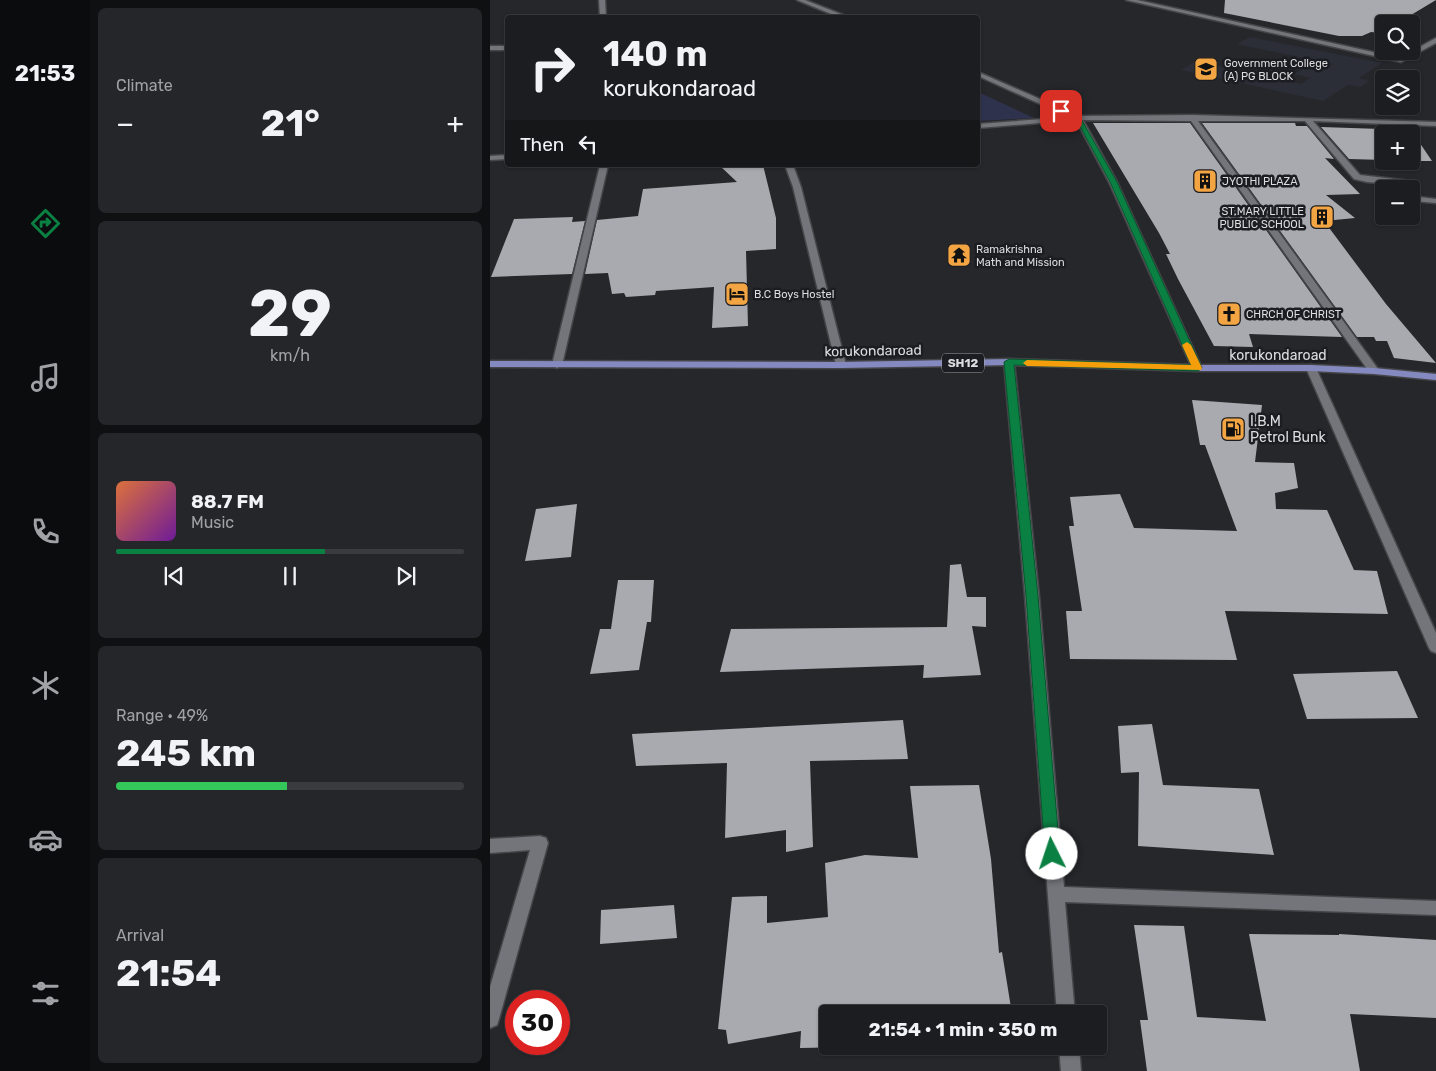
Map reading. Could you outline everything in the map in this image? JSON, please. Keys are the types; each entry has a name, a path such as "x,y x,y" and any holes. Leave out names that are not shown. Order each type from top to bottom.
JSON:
{"main road":[{"name":"korukondaroad","path":"490,364 841,366 1009,362 1198,368 1374,370 1436,377"}],"street":[{"path":"602,0 603,15"},
{"path":"800,0 840,15"},
{"path":"1129,0 1401,60 1436,40"},
{"path":"490,48 505,48"},
{"path":"980,75 1078,118 1114,182 1198,368"},
{"path":"1192,117 1374,370"},
{"path":"980,126 1078,118 1192,117 1436,124"},
{"path":"1307,119 1357,177 1375,181"},
{"path":"490,158 505,157"},
{"path":"557,365 604,167"},
{"path":"790,167 797,187 841,366"},
{"path":"1420,200 1436,202"},
{"path":"1009,362 1033,606 1065,1005"},
{"path":"1312,368 1436,648"},
{"path":"490,846 540,843 490,1019"},
{"path":"1056,894 1436,908"},
{"path":"1070,1055 1071,1071"}],"shaded area":[{"name":"Government College (A) PG BLOCK","path":"1250,37 1382,63 1359,78 1370,81 1360,87 1348,85 1323,101 1181,70 1196,61 1301,84 1310,78 1294,74 1304,68 1322,71 1333,64 1236,44"},
{"path":"980,93 1034,118 980,121"}],"building":[{"path":"1225,0 1436,0 1411,15 1375,15 1375,32 1362,36 1339,36 1224,13"},
{"path":"1093,123 1190,123 1342,337 1249,334 1253,347 1214,346 1178,279 1166,254 1170,254 1159,233"},
{"path":"1202,123 1295,123 1296,126 1307,126 1334,159 1325,158 1360,194 1326,195 1355,218 1324,221 1386,304 1436,363 1394,358 1387,341 1376,341 1374,337 1357,337"},
{"path":"1321,127 1375,129 1375,160 1349,159"},
{"path":"1420,143 1432,161 1420,161"},
{"path":"721,167 763,167 776,218 776,249 746,251 748,326 712,328 714,287 656,291 655,295 626,297 624,293 612,294 608,273 585,274 597,220 638,216 643,189 737,182"},
{"path":"573,217 572,222 585,221 572,274 491,277 514,219"},
{"path":"1192,400 1262,405 1255,462 1294,463 1298,488 1275,493 1276,509 1327,510 1354,570 1377,571 1388,614 1225,611 1237,660 1070,659 1066,611 1082,611 1069,526 1074,526 1070,497 1120,494 1134,528 1237,531 1205,445 1200,445"},
{"path":"577,504 571,557 525,561 536,509"},
{"path":"961,564 967,597 986,597 986,627 972,626 981,675 923,678 924,665 720,672 731,629 947,627 950,565"},
{"path":"618,580 654,580 651,622 647,622 639,670 590,674 600,629 611,629"},
{"path":"1397,671 1418,718 1307,719 1293,674"},
{"path":"903,720 908,759 810,761 813,847 786,852 786,830 725,838 727,763 636,766 632,734"},
{"path":"1152,724 1163,785 1259,789 1274,855 1138,846 1139,772 1121,773 1118,726"},
{"path":"979,785 991,859 999,953 1002,952 1011,1005 819,1005 819,1048 800,1048 801,1031 728,1044 726,1030 718,1029 732,897 767,896 767,923 828,917 825,863 865,855 918,858 910,786"},
{"path":"674,905 677,938 600,944 601,910"},
{"path":"1134,925 1184,926 1197,1017 1266,1021 1249,934 1339,934 1436,940 1436,1018 1350,1014 1360,1071 1147,1071 1140,1020 1148,1020"}],"slow traffic":[{"path":"1027,363 1198,368 1187,345"}],"place":[{"name":"Government College (A) PG BLOCK","path":"1206,69"},
{"name":"JYOTHI PLAZA","path":"1205,181"},
{"name":"ST.MARY LITTLE PUBLIC SCHOOL","path":"1322,217"},
{"name":"Ramakrishna Math and Mission","path":"959,255"},
{"name":"B.C Boys Hostel","path":"737,294"},
{"name":"CHRCH OF CHRIST","path":"1229,314"},
{"name":"I.B.M Petrol Bunk","path":"1233,429"}],"route":[{"path":"1052,854 1032,596 1009,362 1198,368 1114,182 1078,118 1061,111"}]}
